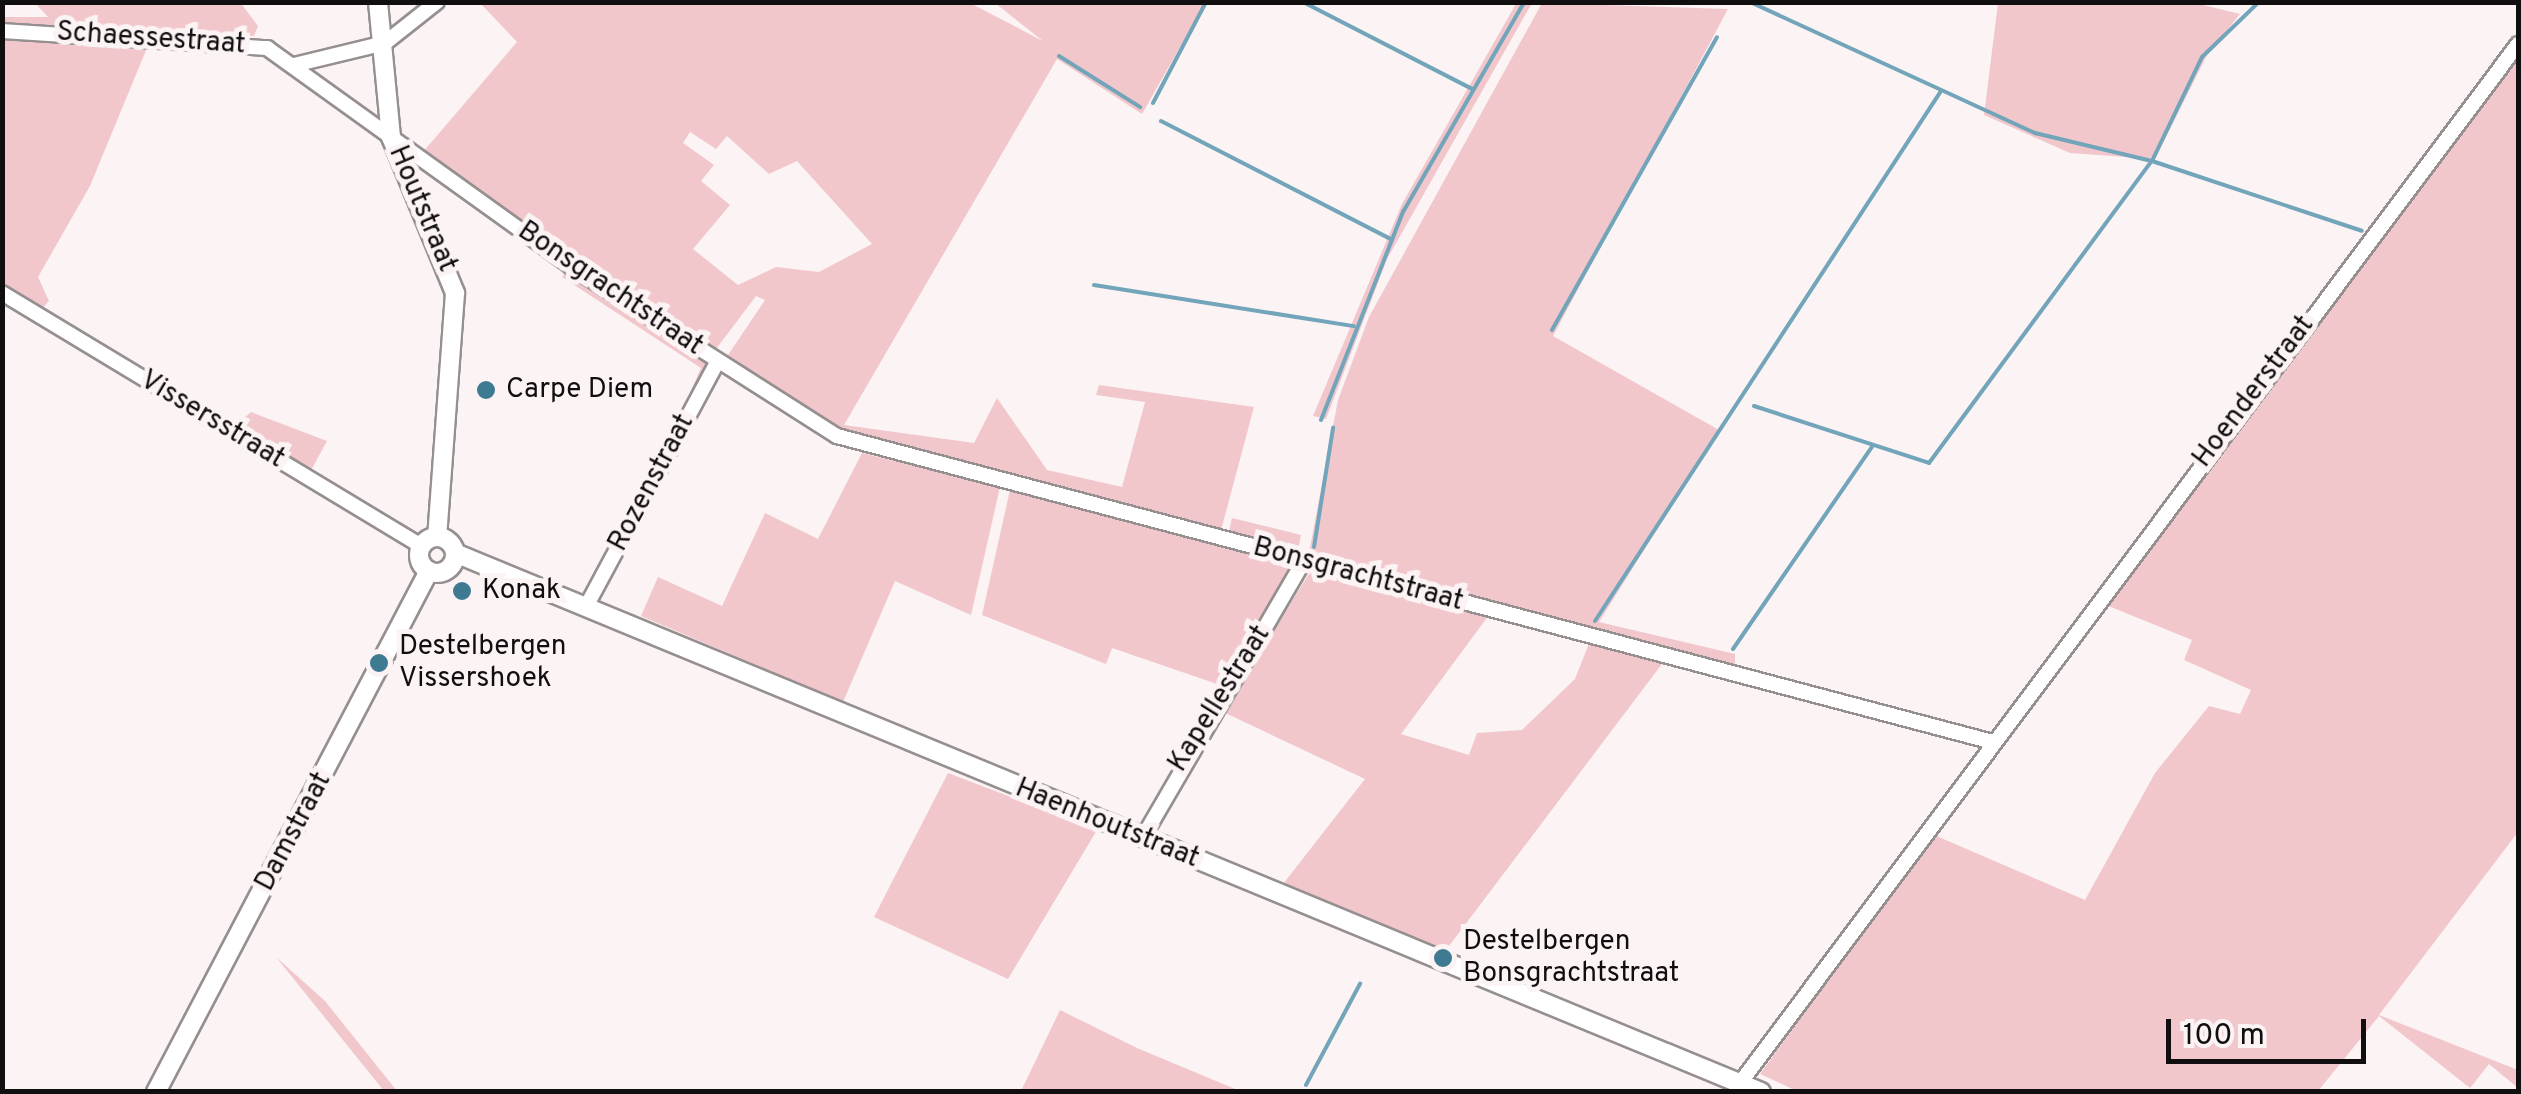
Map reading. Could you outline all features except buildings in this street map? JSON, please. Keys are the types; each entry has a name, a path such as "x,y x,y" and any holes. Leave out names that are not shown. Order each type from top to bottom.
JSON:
{"street":[{"name":"Houtstraat","path":"378,2 385,43 391,137 454,293 429,541"},
{"path":"294,65 385,43 437,2"},
{"name":"Schaessestraat","path":"2,31 247,42 294,65 391,137"},
{"name":"Hoenderstraat","path":"1990,741 2518,44"},
{"name":"Bonsgrachtstraat","path":"391,137 718,361 838,436 1990,741"},
{"name":"Vissersstraat","path":"2,293 429,541"},
{"name":"Rozenstraat","path":"587,605 718,361"},
{"path":"429,541 429,571 448,569 455,552"},
{"name":"Haenhoutstraat","path":"429,541 1761,1092"},
{"name":"Kapellestraat","path":"1142,838 1303,562"},
{"name":"Damstraat","path":"156,1092 429,571"},
{"path":"1740,1083 1990,741"}],"shaded area":[{"path":"240,2 258,26 254,36 154,31 90,186 38,277 49,301 41,310 3,286 2,17 48,17 35,3"},
{"path":"1517,2 1532,3 1387,259 1326,419 1313,416 1402,204"},
{"path":"480,3 970,3 1043,41 995,3 1205,3 1142,114 1057,59 844,425 974,443 997,398 1047,470 1122,487 1145,402 1096,395 1099,385 1254,407 1220,534 833,430 724,361 765,300 756,296 713,353 574,262 423,152 517,42","holes":["690,132 716,149 727,136 769,174 797,161 872,244 819,272 776,267 738,285 693,249 730,205 701,181 714,165 683,143"]},
{"path":"1542,3 1728,9 1553,336 1719,430 1599,622 1735,654 1735,665 1671,652 1446,950 1283,884 1365,779 1223,712 1312,569 1489,615 1401,734 1469,755 1477,733 1522,730 1575,679 1590,641 1605,633 1308,558 1338,400 1369,317"},
{"path":"1998,3 2195,3 2240,14 2207,55 2155,159 2070,153 1984,115"},
{"path":"2518,56 2518,832 2379,1015 2518,1070 2518,1088 2489,1064 2470,1088 2379,1016 2318,1091 1799,1092 1760,1074 1934,835 2085,900 2155,773 2209,706 2240,714 2251,690 2184,660 2192,640 2106,605"},
{"path":"567,271 705,360 708,367 675,427 701,368 562,277"},
{"path":"251,412 327,441 310,472 235,426"},
{"path":"862,453 1000,487 971,615 895,581 843,702 641,616 658,577 722,606 765,513 818,539"},
{"path":"1010,490 1287,561 1292,570 1220,685 1112,648 1106,664 982,615"},
{"path":"1232,518 1301,535 1297,555 1228,536"},
{"path":"948,773 1097,830 1008,979 874,917"},
{"path":"276,957 325,1001 397,1091 384,1091"},
{"path":"1060,1010 1137,1048 1240,1091 1021,1091"}],"waterway":[{"path":"1153,103 1206,2"},
{"path":"1303,2 1472,89"},
{"path":"1321,420 1403,212 1524,2"},
{"path":"1750,2 2035,133 2152,161 2202,57 2259,2"},
{"path":"1552,330 1717,37"},
{"path":"1059,56 1140,107"},
{"path":"1595,621 1941,91"},
{"path":"1161,121 1391,239"},
{"path":"1754,406 1929,463 2152,161 2362,231"},
{"path":"1094,285 1354,326"},
{"path":"1314,547 1333,428"},
{"path":"1733,649 1872,447"},
{"path":"1306,1085 1360,984"}],"place":[{"name":"Carpe Diem","path":"486,390"},
{"name":"Konak","path":"462,591"},
{"name":"Destelbergen Vissershoek","path":"379,663"},
{"name":"Destelbergen Bonsgrachtstraat","path":"1443,958"}]}
